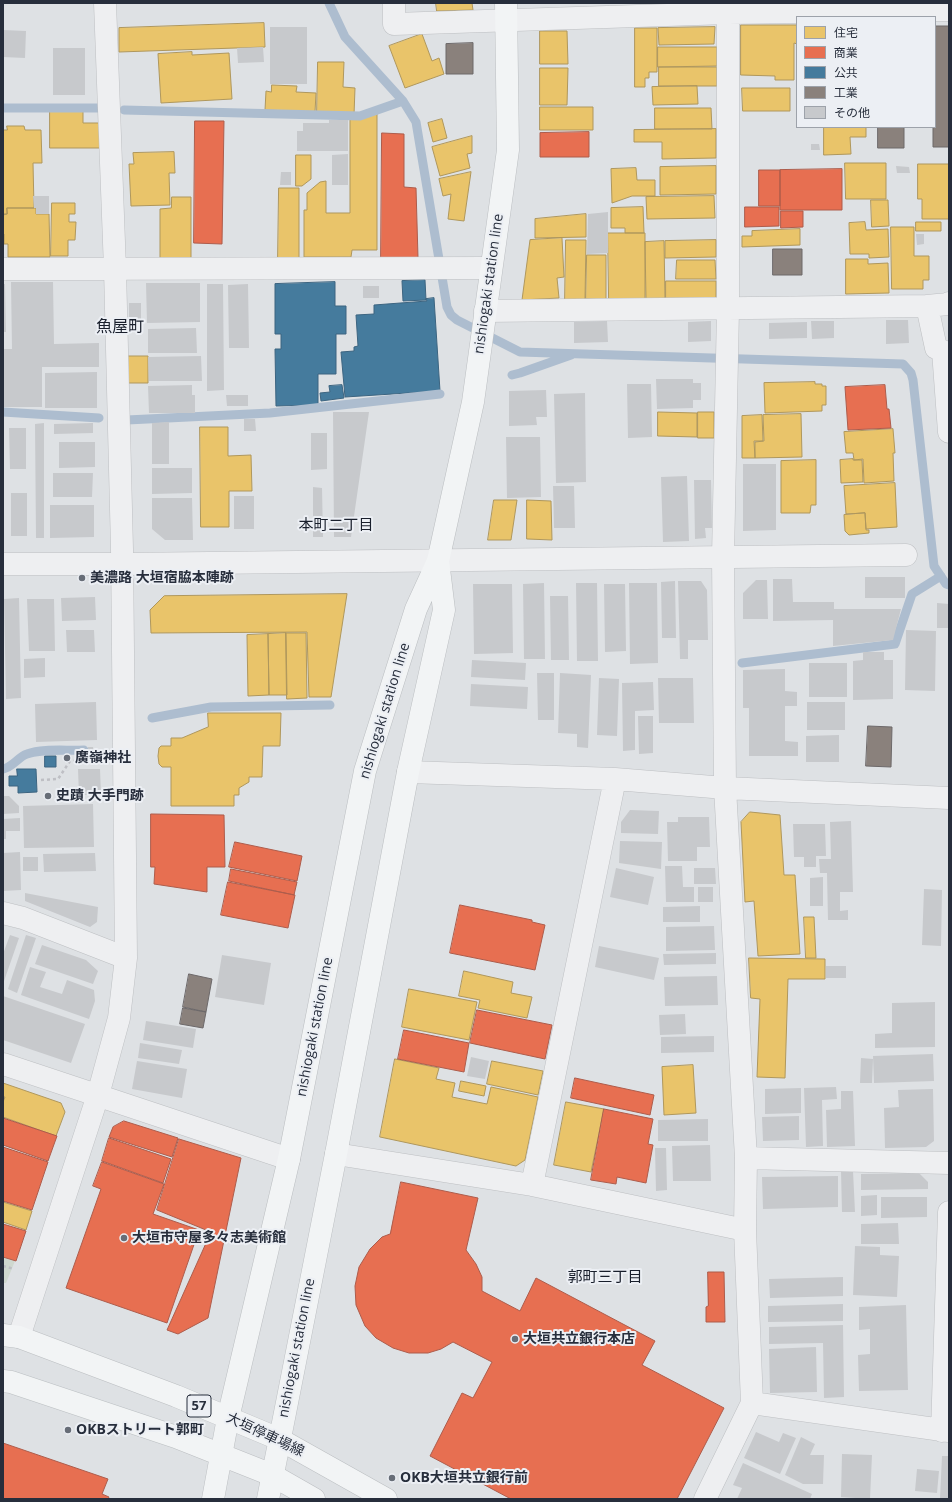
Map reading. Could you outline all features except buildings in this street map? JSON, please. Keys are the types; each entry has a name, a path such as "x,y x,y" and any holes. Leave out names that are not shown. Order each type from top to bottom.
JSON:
{"main road":[{"name":"nishiogaki station line","path":"212,1499 228,1418 289,1159 365,771 416,609 438,561 473,402 508,150 506,12"},
{"name":"nishiogaki station line","path":"268,1499 336,1154 408,772 444,610 438,561"},
{"name":"大垣停車場線","path":"11,1336 176,1396 280,1439 386,1499"},
{"path":"3,1381 163,1432 272,1475 314,1499"}],"street":[{"path":"11,1336 98,1095 119,1018 126,958 122,564 115,269 105,3"},
{"path":"394,3 394,24 506,12 728,8 949,10"},
{"path":"705,1499 752,1402 745,1230 746,1158 725,788 723,557 728,309 728,8"},
{"path":"3,269 491,268"},
{"path":"485,311 927,306 949,303"},
{"path":"927,306 936,348 946,350 949,432"},
{"path":"3,564 438,561 906,555"},
{"path":"408,772 615,779 725,788 949,798"},
{"path":"532,1185 615,779"},
{"path":"3,913 23,918 126,958"},
{"path":"3,1064 289,1159"},
{"path":"336,1154 532,1185 745,1230"},
{"path":"746,1158 949,1163"},
{"path":"752,1402 945,1431 949,1212"}],"path":[{"path":"41,780 58,779 70,761 124,759"},
{"path":"3,1266 14,1269"}],"shaded area":[{"path":"3,1257 15,1261 6,1283 3,1283"}],"waterway":[{"path":"329,3 345,37 403,101 416,122 447,307 451,315 457,320 520,352 903,364 911,373 913,380 934,566 946,584 949,585"},
{"path":"124,110 360,116 403,101"},
{"path":"3,108 99,108"},
{"path":"512,375 571,355"},
{"path":"127,420 270,413 440,394"},
{"path":"3,412 99,418"},
{"path":"742,663 895,644 912,594 941,576"},
{"path":"152,718 211,707 330,705"},
{"path":"3,769 7,768 24,755 33,752 48,750 84,750"}],"place":[{"name":"美濃路 大垣宿脇本陣跡","path":"82,578"},
{"name":"廣嶺神社","path":"67,758"},
{"name":"史蹟 大手門跡","path":"48,796"},
{"name":"大垣市守屋多々志美術館","path":"124,1238"},
{"name":"大垣共立銀行本店","path":"515,1339"},
{"name":"OKBストリート郭町","path":"68,1430"},
{"name":"OKB大垣共立銀行前","path":"392,1478"}],"district":[{"name":"魚屋町","path":"120,327"},
{"name":"本町二丁目","path":"336,526"},
{"name":"郭町三丁目","path":"605,1278"}]}
